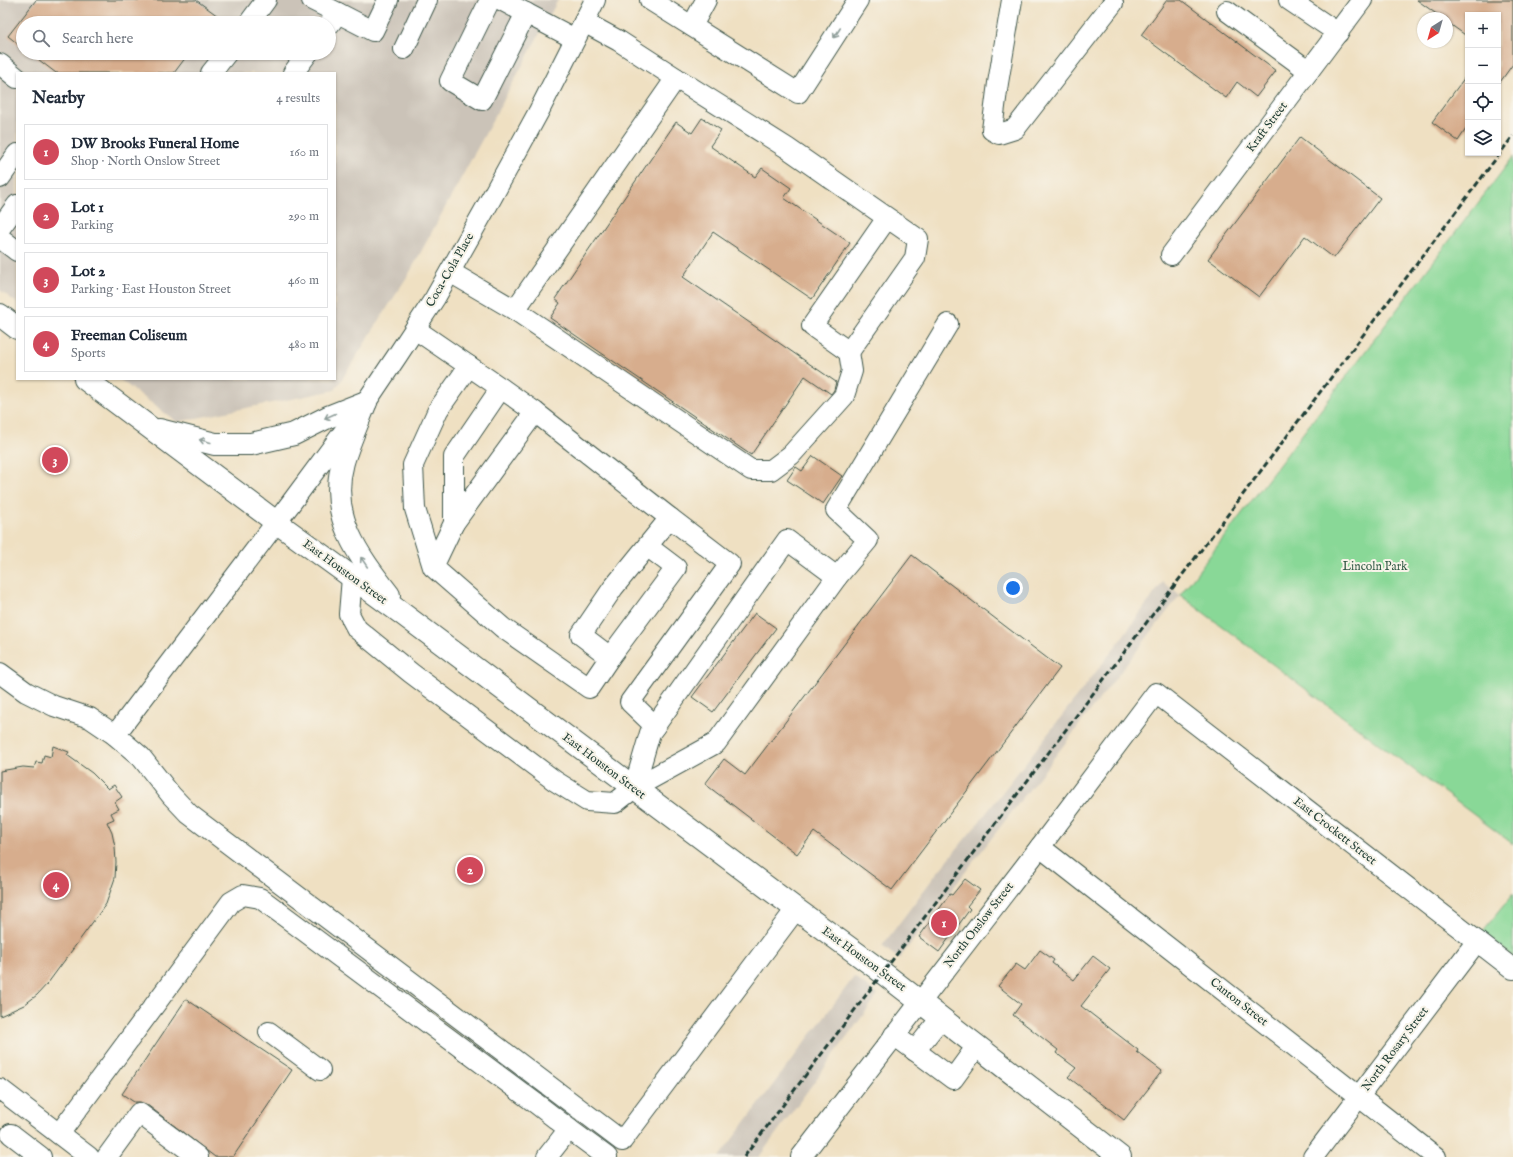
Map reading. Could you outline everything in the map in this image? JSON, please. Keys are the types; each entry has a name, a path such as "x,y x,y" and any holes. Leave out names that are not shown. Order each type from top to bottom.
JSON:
{"main road":[{"path":"0,315 16,327"},
{"name":"East Houston Street","path":"86,380 874,966 1120,1157"},
{"path":"150,428 216,444 251,444 294,434 328,417 366,402"},
{"path":"366,402 343,463 339,496 346,530 362,560 404,615"}],"street":[{"path":"254,16 266,0"},
{"path":"312,0 330,16"},
{"path":"336,20 373,31 388,0"},
{"path":"404,49 427,0"},
{"path":"490,0 450,81 482,100 526,13"},
{"path":"450,272 515,310 751,470 771,470 791,455 844,396 852,371 850,352 915,258 918,239 787,148 619,41 526,13 501,0"},
{"name":"Coca-Cola Place","path":"115,735 366,402 415,329 435,298 492,197 595,0"},
{"path":"692,26 706,0"},
{"path":"656,2 798,93 858,0"},
{"path":"1012,0 998,83 992,130 999,134 1015,129 1117,1"},
{"path":"1289,0 1338,33"},
{"name":"Kraft Street","path":"1171,255 1362,0"},
{"path":"1227,10 1309,71"},
{"path":"213,72 221,60"},
{"path":"294,72 303,60"},
{"path":"0,64 16,77"},
{"path":"515,310 676,78"},
{"path":"0,178 16,155"},
{"path":"8,238 16,209"},
{"path":"850,352 812,326 887,218"},
{"path":"352,577 349,614 357,629 411,673 548,776 587,801 616,803 634,788 716,743 838,578 868,540 836,510 948,324"},
{"path":"415,329 535,412 730,564 630,702 655,726"},
{"path":"469,366 438,410 413,465 415,509 433,567 502,628 589,688 676,568 647,546"},
{"path":"454,523 454,457 501,388"},
{"path":"433,567 454,523 535,412"},
{"path":"610,657 580,635 613,588 670,518"},
{"path":"634,788 650,733 787,540 838,578"},
{"path":"0,673 26,692 54,706 90,718 115,735 141,756 171,795 189,814 622,1141"},
{"name":"North Onslow Street","path":"806,1155 894,1036 1040,847 1156,693"},
{"name":"East Crockett Street","path":"1156,693 1513,969"},
{"name":"Canton Street","path":"1040,847 1436,1157"},
{"path":"59,1134 231,902 243,895 260,898 607,1157"},
{"path":"610,1157 796,909"},
{"name":"North Rosary Street","path":"1313,1157 1477,940"},
{"path":"915,1051 941,1018"},
{"path":"269,1032 320,1070"},
{"path":"894,1036 952,1079 977,1046"},
{"path":"474,1057 487,1039"},
{"path":"0,1089 89,1157"},
{"path":"107,1157 139,1113 198,1157"},
{"path":"547,1157 568,1129"},
{"path":"11,1134 41,1157"}],"shaded area":[{"path":"0,0 558,0 410,272 335,390 177,422 120,380 336,380 336,72 16,72 16,302 0,290"},
{"path":"1163,582 1180,595 899,959 882,946 937,873 984,816 1106,659"},
{"path":"854,977 878,995 759,1157 719,1157"}],"green space":[{"name":"Lincoln Park","path":"1513,157 1513,844 1180,595"},
{"path":"1513,894 1513,957 1482,932"}],"building":[{"path":"36,0 196,0 218,16 24,16"},
{"path":"1167,0 1181,0 1276,71 1256,97 1237,82 1226,98 1141,35"},
{"path":"1417,0 1513,0 1513,64 1501,81 1501,12 1465,12 1465,35 1453,26 1453,12 1434,12"},
{"path":"16,26 16,42 8,36"},
{"path":"39,60 184,60 175,72 55,72"},
{"path":"1465,77 1465,130 1458,141 1432,122"},
{"path":"702,118 721,130 710,146 755,177 762,168 791,188 784,198 850,243 812,299 713,232 683,277 836,382 834,390 831,394 805,376 751,455 550,318 560,303 555,299 676,122 692,133"},
{"path":"1300,137 1380,198 1334,258 1305,236 1259,297 1208,259"},
{"path":"813,456 842,476 823,504 787,480 796,467 802,471"},
{"path":"912,555 1060,668 892,890 814,832 797,854 705,784 724,759 745,775"},
{"path":"755,613 776,628 713,712 692,697"},
{"path":"53,746 69,752 67,755 92,773 108,789 114,785 122,797 115,802 119,809 111,813 114,819 107,822 112,833 115,847 115,878 106,904 48,983 37,995 24,1005 0,1016 0,771 23,767 34,768 36,762 42,763 44,755 51,757"},
{"path":"965,879 980,890 967,906 970,909 939,952 919,937 950,894 952,895"},
{"path":"1040,950 1054,960 1052,963 1074,980 1093,956 1110,969 1081,1006 1138,1050 1137,1052 1162,1071 1124,1120 1068,1077 1076,1068 1056,1053 1058,1050 1013,1015 1021,1004 998,986 1016,964 1025,970"},
{"path":"186,999 292,1070 233,1157 215,1157 146,1104 134,1102 122,1094"}],"railway":[{"path":"744,1157 1513,136"}],"place":[{"name":"Lot 2","path":"55,460"},
{"name":"Lot 1","path":"470,870"},
{"name":"Freeman Coliseum","path":"56,885"},
{"name":"DW Brooks Funeral Home","path":"944,923"}]}
